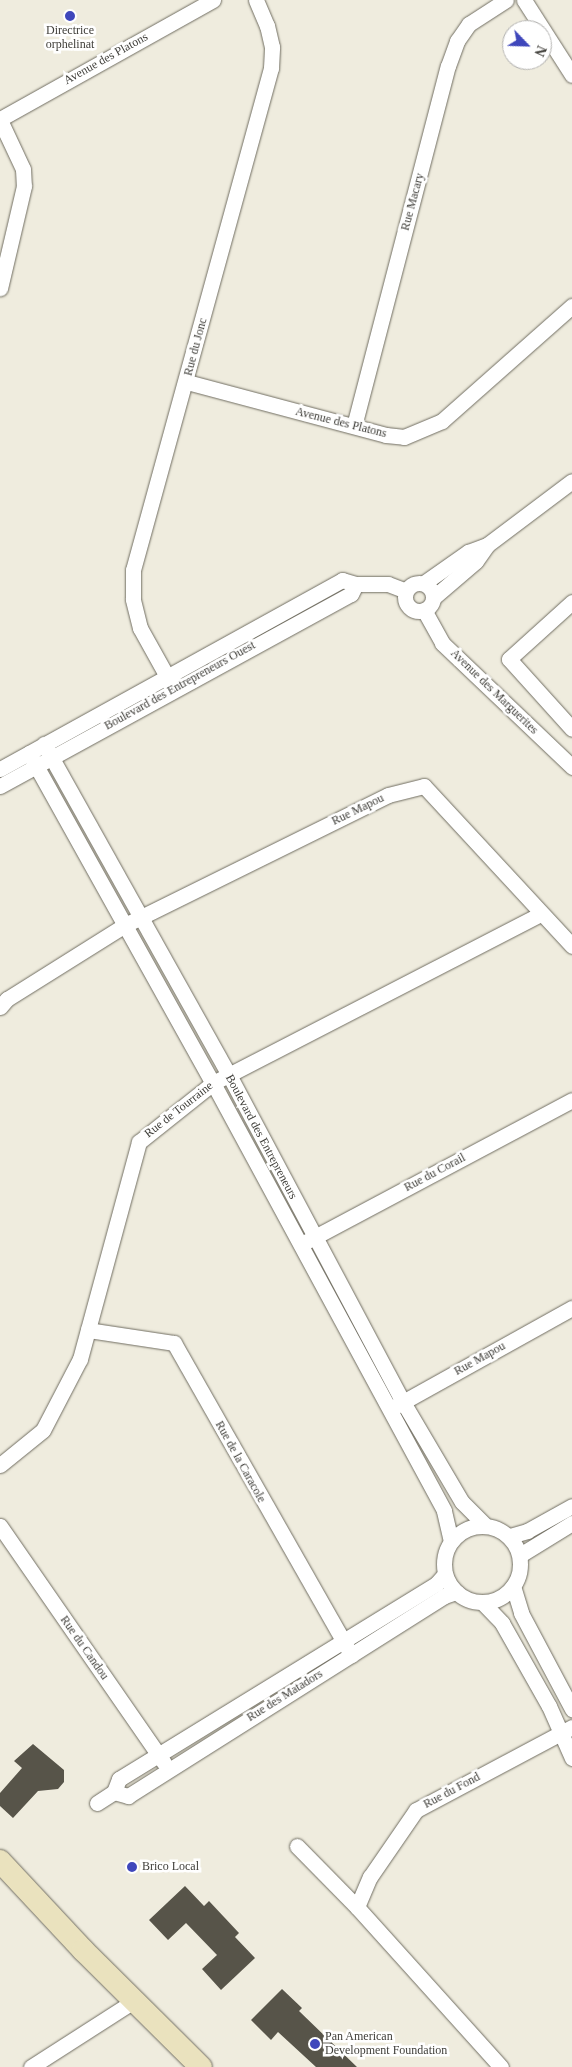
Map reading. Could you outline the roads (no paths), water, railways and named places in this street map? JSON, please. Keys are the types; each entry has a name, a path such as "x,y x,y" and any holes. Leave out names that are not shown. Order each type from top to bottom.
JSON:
{"main road":[{"path":"0,1861 134,2001 202,2067"}],"street":[{"name":"Avenue des Platons","path":"0,119 213,0"},
{"name":"Rue du Jonc","path":"170,682 140,628 132,599 134,570 187,382 271,68 272,47 267,26 256,0"},
{"name":"Rue Macary","path":"354,426 448,66 457,41 469,24 506,0"},
{"path":"524,0 572,75"},
{"path":"0,119 23,168 24,186 0,288"},
{"name":"Avenue des Platons","path":"187,382 386,435 404,437 442,421 572,306"},
{"path":"487,545 476,561 434,597 424,610 411,609 406,604 406,590 414,583 424,583 468,552 487,545 572,482"},
{"name":"Boulevard des Entrepreneurs Ouest","path":"0,769 33,759 48,751 349,582 382,584 406,590"},
{"path":"424,583 434,597"},
{"path":"572,602 509,659 572,729"},
{"name":"Avenue des Marguerites","path":"424,610 442,643 572,767"},
{"name":"Boulevard des Entrepreneurs","path":"48,751 229,1075 314,1238 403,1402 462,1502 485,1525"},
{"name":"Boulevard des Entrepreneurs Ouest","path":"0,786 33,759"},
{"name":"Boulevard des Entrepreneurs","path":"33,759 213,1083 299,1246 444,1511 451,1541"},
{"name":"Rue Mapou","path":"0,1007 7,999 141,917 388,794 424,786 572,946"},
{"name":"Rue de Tourraine","path":"0,1465 43,1430 80,1359 138,1142 213,1083 541,914"},
{"name":"Rue du Corail","path":"299,1246 572,1100"},
{"name":"Rue Mapou","path":"388,1410 572,1308"},
{"name":"Rue de la Caracole","path":"88,1330 174,1343 351,1655"},
{"path":"510,1536 527,1531 572,1506"},
{"path":"520,1555 572,1524"},
{"path":"485,1525 510,1536 520,1555 520,1571 514,1586 500,1598 482,1602 471,1600 456,1592 445,1574 445,1554 451,1541 466,1529 485,1525"},
{"name":"Rue du Candou","path":"0,1526 169,1770"},
{"name":"Rue des Matadors","path":"97,1803 114,1792 119,1779 436,1583 445,1574"},
{"path":"514,1586 521,1613 572,1709"},
{"name":"Rue des Matadors","path":"114,1792 128,1796 444,1596 456,1592"},
{"path":"482,1602 502,1622 567,1730 572,1758"},
{"name":"Rue du Fond","path":"357,1907 370,1877 416,1810 567,1730"},
{"path":"297,1846 357,1907 501,2067"},
{"path":"31,2067 134,2001"}],"place":[{"name":"Directrice orphelinat","path":"70,16"},
{"name":"Brico Local","path":"132,1867"},
{"name":"Pan American Development Foundation","path":"315,2044"}]}
